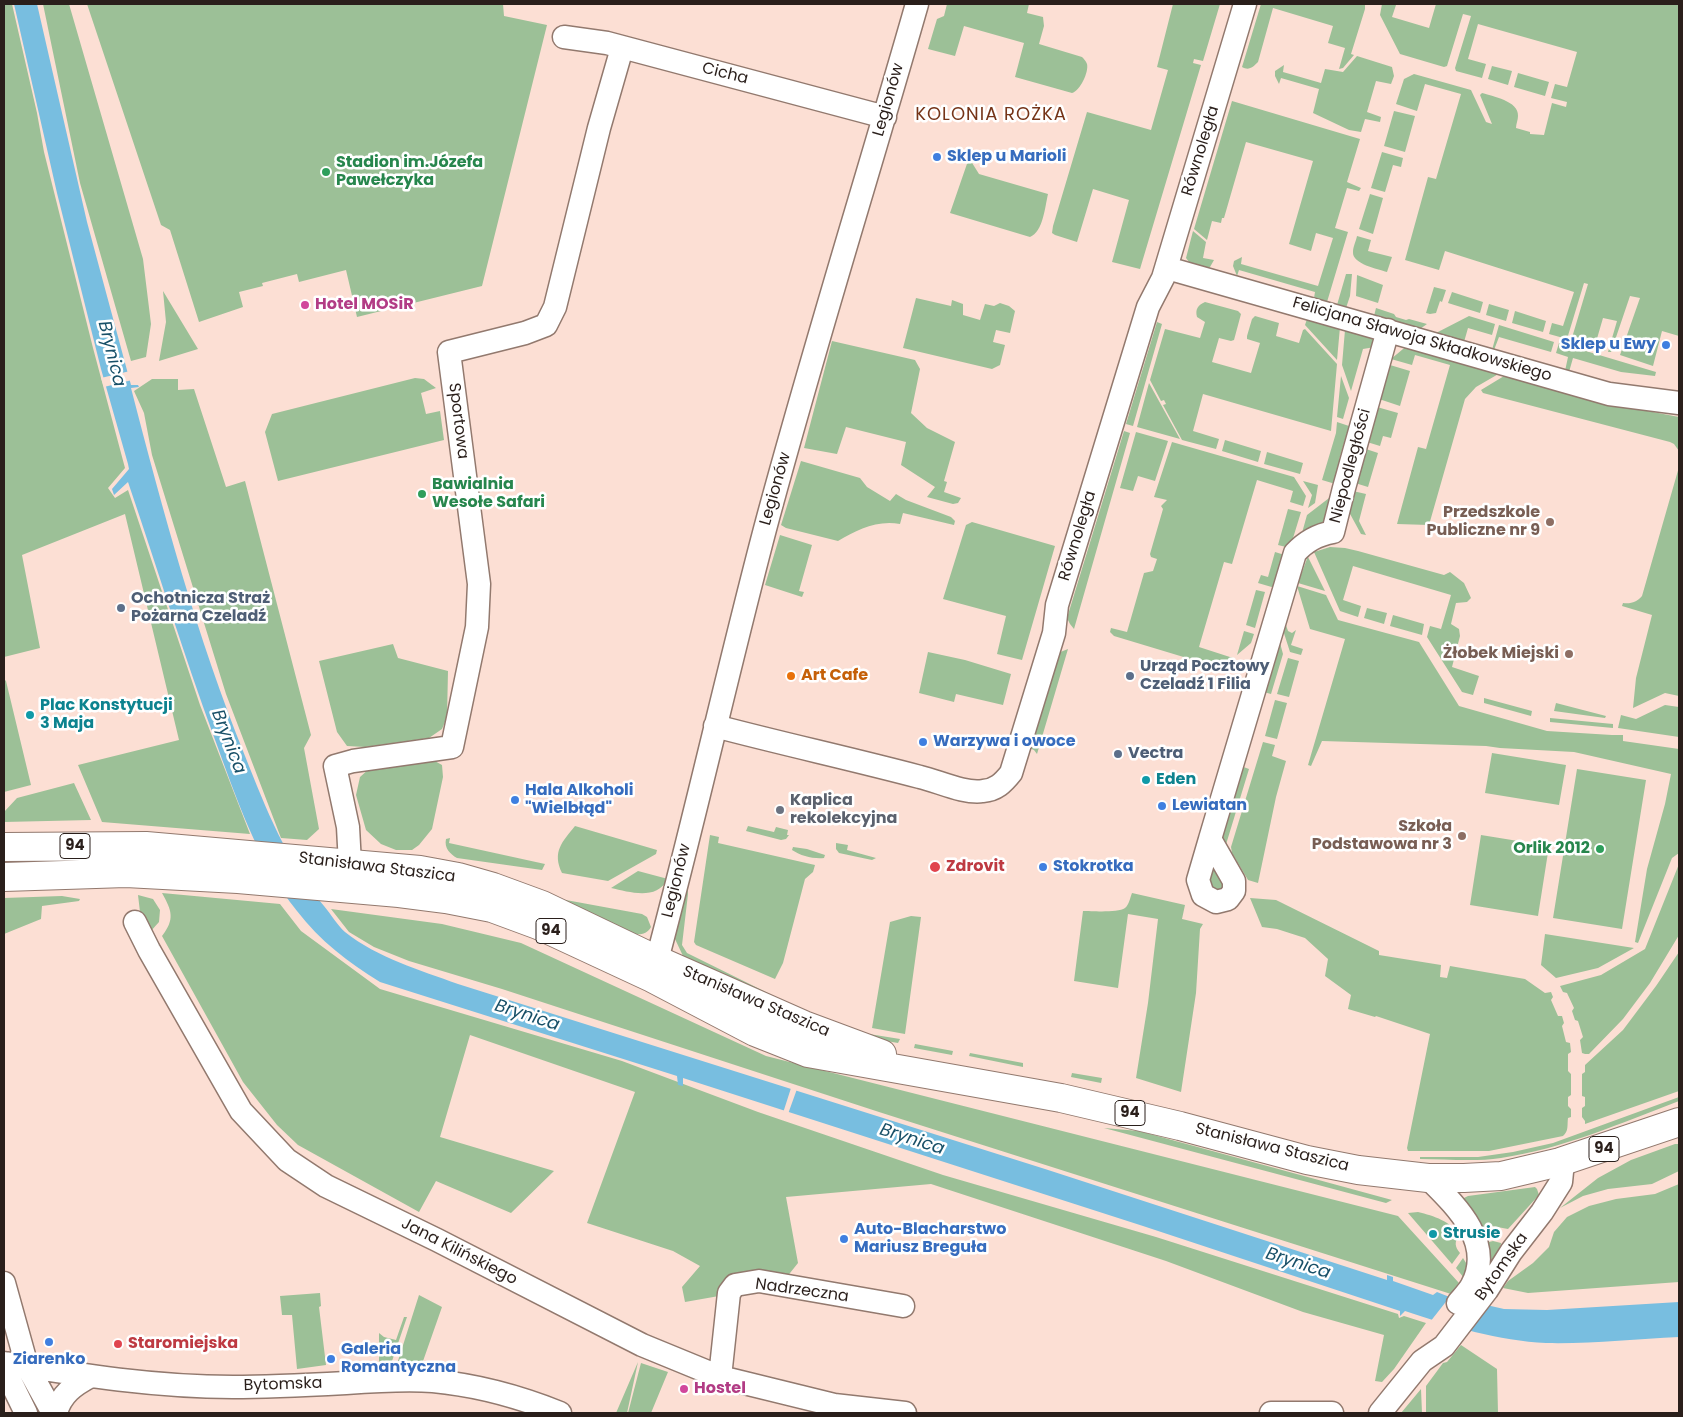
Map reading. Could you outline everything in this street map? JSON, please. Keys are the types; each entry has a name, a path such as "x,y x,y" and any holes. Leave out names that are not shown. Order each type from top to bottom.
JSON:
{"main road":[{"name":"Stanisława Staszica","path":"4,847 146,846 232,852 420,870 458,877 542,905 654,969"},
{"name":"Stanisława Staszica","path":"4,876 126,873 238,879 446,899 492,908 950,1079 1035,1092 1108,1108 1307,1160 1358,1170 1428,1178 1501,1176 1560,1162 1679,1122"}],"street":[{"name":"Legionów","path":"654,969 766,526 818,336 885,117 917,4"},
{"name":"Równoległa","path":"715,726 969,791 982,792 994,789 1003,783 1011,773 1054,633 1056,605 1148,308 1163,278 1245,4"},
{"name":"Cicha","path":"564,37 607,43 885,117"},
{"name":"Sportowa","path":"350,864 348,827 334,766 354,761 452,747 477,627 479,584 449,352 525,333 546,325 555,307 599,128 622,48"},
{"name":"Felicjana Sławoja Składkowskiego","path":"1166,268 1609,394 1679,403"},
{"name":"Niepodległości","path":"1210,839 1295,553 1317,536 1333,532 1388,330"},
{"name":"Jana Kilińskiego","path":"135,922 241,1111 287,1160 326,1186 445,1244 642,1346 720,1377 834,1405 905,1413"},
{"name":"Bytomska","path":"1380,1413 1478,1289 1511,1252 1542,1212 1561,1182 1560,1162"},
{"name":"Bytomska","path":"1428,1178 1455,1205 1469,1224 1474,1235 1477,1246 1478,1264 1476,1276 1478,1289"},
{"name":"Nadrzeczna","path":"720,1377 729,1293 735,1285 759,1282 903,1306"},
{"path":"4,1283 26,1366 54,1413"},
{"name":"Bytomska","path":"4,1363 91,1376 186,1386 234,1387 398,1380 433,1381 470,1386 504,1404 536,1403 560,1413"},
{"path":"4,1368 26,1413"},
{"path":"54,1413 59,1402 67,1392 76,1384 91,1376"},
{"path":"1271,1413 1332,1413"}],"green space":[{"path":"4,4 12,4 44,152 125,468 108,488 115,498 128,490 200,705 250,834 102,822 78,765 179,740 125,514 22,555 40,648 4,657"},
{"path":"43,4 69,4 143,259 151,324 146,357 131,361 80,183"},
{"name":"Stadion im.Józefa Pawełczyka","path":"87,4 503,4 504,16 547,25 482,286 357,317 346,270 299,282 297,274 262,283 263,286 239,292 243,307 199,322 170,230 161,225"},
{"path":"947,4 1029,4 1027,13 1043,17 1044,26 1039,44 1082,57 1086,61 1087,72 1081,85 1072,93 1015,77 1024,43 964,26 955,56 928,49 937,19 944,16"},
{"path":"1173,4 1220,4 1203,61 1194,59 1193,63 1201,65 1140,269 1112,262 1129,200 1093,189 1077,242 1052,233 1087,112 1151,130 1168,70 1157,67"},
{"path":"1261,4 1365,4 1351,54 1354,55 1343,68 1339,69 1345,48 1328,43 1333,26 1273,8 1258,62 1253,67 1242,67"},
{"path":"1382,4 1396,5 1392,17 1429,28 1436,4 1679,4 1679,336 1662,331 1653,366 1620,355 1640,298 1630,296 1611,352 1608,352 1617,321 1603,318 1596,342 1607,345 1605,351 1571,341 1588,284 1584,283 1567,339 1549,334 1552,323 1563,326 1574,292 1445,251 1439,270 1405,260 1428,177 1436,179 1461,94 1425,84 1417,111 1396,104 1404,79 1414,74 1471,90 1486,122 1492,124 1480,95 1482,93 1504,100 1514,106 1517,111 1516,128 1530,132 1530,134 1544,135 1552,103 1566,107 1567,102 1551,98 1555,84 1567,87 1577,52 1478,24 1468,59 1486,64 1482,78 1456,71 1455,68 1471,16 1463,14 1447,66 1444,67 1400,54 1380,15"},
{"path":"1357,56 1392,67 1394,76 1391,84 1376,81 1367,112 1381,117 1380,122 1365,119 1361,132 1349,130 1313,113 1319,89 1281,78 1279,84 1275,76 1275,71 1284,65 1283,72 1321,83 1325,69 1343,72"},
{"path":"1492,66 1512,71 1508,85 1488,79"},
{"path":"1518,73 1549,82 1545,96 1514,87"},
{"path":"1232,101 1360,139 1347,182 1361,188 1359,191 1347,188 1335,228 1348,232 1327,302 1314,298 1315,292 1239,270 1237,276 1233,266 1234,261 1242,257 1241,264 1318,286 1333,238 1316,233 1311,251 1289,244 1313,161 1246,142 1224,218 1222,218 1221,223 1212,221 1207,240 1194,229"},
{"path":"1394,111 1415,116 1405,152 1384,146"},
{"path":"1382,152 1403,158 1401,167 1393,165 1385,192 1371,188"},
{"path":"969,158 979,174 1048,194 1041,225 1034,234 1030,237 950,213"},
{"path":"1370,194 1383,198 1373,234 1359,229"},
{"path":"1193,231 1206,242 1203,258 1214,260 1210,267 1196,267 1186,258"},
{"path":"1357,236 1371,240 1368,251 1392,257 1387,272 1357,260 1354,256 1353,248"},
{"path":"1346,274 1352,274 1350,296 1346,308 1337,305"},
{"path":"1357,275 1383,285 1378,303 1356,296"},
{"path":"1434,287 1446,290 1436,313 1430,314 1426,313"},
{"path":"163,291 198,349 159,361 166,322"},
{"path":"1452,292 1483,302 1480,313 1448,303"},
{"path":"916,298 951,306 952,300 963,304 963,315 980,320 985,304 994,306 1000,303 1009,306 1015,311 1010,333 996,330 993,342 1005,345 1000,365 992,369 903,348"},
{"path":"1205,302 1238,311 1241,314 1234,340 1219,338 1212,362 1251,373 1260,343 1247,339 1252,319 1255,316 1279,323 1276,336 1299,343 1305,329 1337,364 1331,431 1203,394 1193,431 1219,439 1216,449 1182,440 1163,405 1166,404 1164,400 1161,401 1150,380 1165,329 1200,338 1205,322 1197,317 1196,312 1199,306"},
{"path":"1489,304 1509,310 1506,321 1486,315"},
{"path":"1376,308 1394,314 1396,317 1427,324 1420,329 1374,316"},
{"path":"1515,311 1546,321 1543,332 1512,323"},
{"path":"1309,313 1340,327 1337,360 1305,325"},
{"path":"1469,316 1495,324 1492,335 1468,328 1464,342 1436,333"},
{"path":"1157,322 1162,324 1133,426 1126,424"},
{"path":"1499,325 1554,342 1551,352 1499,337 1494,350 1492,350"},
{"path":"1345,330 1373,331 1375,347 1363,349 1351,391 1342,365"},
{"path":"832,341 915,360 920,369 911,413 927,428 955,442 944,481 947,482 944,492 961,498 958,503 953,504 927,497 935,487 901,465 906,442 846,427 837,454 804,448"},
{"path":"1559,343 1656,372 1655,376 1621,372 1573,358 1569,372 1565,371 1568,357 1556,353"},
{"path":"1409,344 1507,369 1476,387 1465,399 1429,525 1397,524 1418,447 1426,449 1450,365 1415,355 1412,365 1391,359"},
{"path":"1390,365 1410,371 1400,406 1379,399"},
{"path":"1509,373 1606,403 1679,417 1679,451 1670,442 1483,393 1481,390"},
{"path":"1341,376 1349,398 1343,419 1337,417"},
{"path":"415,378 424,379 436,388 421,393 426,414 440,411 444,440 278,481 265,432 272,414"},
{"path":"152,379 178,379 178,390 194,389 226,487 245,481 311,735 304,748 319,829 307,840 281,838 226,694 152,455 144,413 134,391"},
{"path":"1149,383 1180,439 1137,427"},
{"path":"1377,407 1398,413 1391,438 1383,436 1380,446 1367,442"},
{"path":"1337,422 1349,426 1339,460 1346,462 1340,482 1332,483 1322,480 1336,433"},
{"path":"1124,431 1130,433 1074,629 1067,618"},
{"path":"1136,432 1168,441 1155,481 1138,476 1133,491 1120,488"},
{"path":"1225,440 1261,451 1258,462 1222,451"},
{"path":"1172,442 1294,477 1306,496 1303,506 1290,502 1293,491 1257,480 1232,564 1224,562 1199,647 1233,658 1220,668 1114,636 1110,632 1111,628 1127,632 1144,573 1153,571 1157,559 1151,557 1150,554 1163,509 1161,506 1167,500 1154,497"},
{"path":"1366,449 1378,453 1368,487 1355,483"},
{"path":"1267,452 1303,463 1300,474 1264,464"},
{"path":"801,461 860,478 867,487 890,501 896,494 906,500 951,517 955,521 954,525 903,513 900,524 883,523 875,525 838,541 786,528 781,525"},
{"path":"1679,467 1679,696 1665,693 1633,708 1636,678 1652,615 1622,606 1623,603 1634,602 1642,596"},
{"path":"1303,481 1318,485 1315,503 1308,508 1312,495"},
{"path":"1353,491 1366,494 1359,521 1366,535 1361,534 1349,512"},
{"path":"1333,495 1325,521 1300,540 1307,515"},
{"path":"1288,509 1301,512 1290,548 1278,545"},
{"path":"972,522 1055,546 1022,660 997,654 1006,616 943,599 966,525"},
{"path":"780,535 812,545 799,591 804,592 802,597 765,585"},
{"path":"1330,547 1358,551 1444,575 1450,572 1464,583 1471,598 1467,602 1456,603 1451,624 1459,629 1460,636 1452,667 1479,676 1473,695 1462,692 1427,637 1430,626 1441,629 1451,595 1353,566 1343,600 1361,606 1358,617 1340,611 1314,552"},
{"path":"1275,552 1288,556 1275,588 1258,583 1261,575 1268,577"},
{"path":"1308,557 1325,591 1298,583"},
{"path":"1297,586 1326,595 1338,620 1419,642 1459,706 1547,731 1623,735 1623,741 1679,749 1679,853 1672,858 1638,943 1635,942 1647,869 1665,804 1671,774 1574,752 1486,746 1322,741 1311,766 1308,765 1345,639 1310,629"},
{"path":"1256,590 1265,592 1255,628 1246,625"},
{"path":"1367,608 1387,613 1384,624 1364,618"},
{"path":"1393,615 1424,624 1422,635 1390,626"},
{"path":"1285,622 1288,631 1292,633 1296,630 1291,645 1303,649 1301,655 1290,652 1282,627"},
{"path":"1244,631 1254,634 1251,643 1237,655"},
{"path":"1277,632 1283,654 1271,694 1260,691"},
{"path":"393,644 398,658 448,671 447,717 442,729 429,738 365,747 347,746 337,732 319,661"},
{"path":"1068,649 1037,754 1029,748 1058,653"},
{"path":"928,652 965,660 1011,674 1003,705 956,694 954,702 919,693"},
{"path":"1288,658 1299,661 1289,697 1277,694"},
{"path":"4,679 31,785 4,792"},
{"path":"1484,698 1532,711 1531,716 1484,703"},
{"path":"1275,700 1287,703 1277,739 1265,736"},
{"path":"1556,703 1606,716 1605,718 1554,711"},
{"path":"1665,705 1679,707 1679,737 1618,728 1621,715 1636,719"},
{"path":"1550,718 1613,724 1613,728 1550,722"},
{"path":"1263,742 1275,745 1272,756 1286,761 1276,797 1258,883 1248,880 1232,853 1231,847"},
{"name":"Orlik 2012","path":"1492,753 1566,765 1559,805 1485,793"},
{"path":"433,760 442,765 443,777 432,829 419,845 412,850 396,850 381,844 366,830 356,795 360,777 370,768"},
{"path":"1238,765 1249,769 1224,851 1217,833"},
{"name":"Orlik 2012","path":"1577,769 1646,780 1622,929 1553,918"},
{"path":"74,783 91,820 4,822 4,812 17,798"},
{"path":"575,826 657,850 656,854 608,881 562,873 559,866 558,853 563,842"},
{"path":"748,826 774,832 776,827 788,830 787,835 789,835 786,839 781,840 746,831"},
{"path":"710,835 719,837 718,843 815,865 813,872 805,879 783,963 775,979 696,945 694,942"},
{"path":"1481,835 1549,846 1538,916 1470,905"},
{"path":"450,838 449,843 545,864 542,870 457,858 447,848 446,839"},
{"path":"836,843 848,845 847,850 876,858 872,860 839,853 836,849"},
{"path":"793,847 825,855 824,858 807,857 792,850"},
{"path":"1212,851 1225,887 1219,891 1212,890 1207,883"},
{"path":"1679,864 1679,935 1650,983 1623,1019 1589,1054 1582,1053 1580,1040 1583,1037 1578,1021 1575,1020 1572,1011 1574,1008 1567,993 1563,992 1560,986 1601,975 1645,949"},
{"path":"638,871 668,879 663,886 650,893 634,893 611,888"},
{"path":"684,883 687,884 688,894 682,945 687,953 780,999 777,1005 697,966 683,956 675,939"},
{"path":"162,893 280,904 301,931 380,989 622,1061 758,1112 943,1175 1156,1237 1398,1314 1399,1318 1404,1316 1426,1323 1394,1369 1382,1382 1375,1381 1384,1335 1303,1312 1166,1261 931,1184 786,1197 798,1263 786,1278 719,1296 685,1302 682,1287 700,1266 673,1251 587,1223 635,1092 470,1035 440,1137 554,1171 511,1213 436,1181 419,1212 298,1145 277,1125 243,1082 162,936 169,925 171,915"},
{"path":"1132,893 1185,905 1182,919 1203,924 1200,929 1196,993 1181,1092 1136,1078 1148,1003 1158,919 1128,914 1118,988 1074,981 1083,911 1122,910 1128,905"},
{"path":"138,895 153,899 160,910 159,922 150,932 140,912"},
{"path":"62,896 80,899 79,901 42,906 41,919 4,934 4,898"},
{"path":"555,898 642,914 647,917 651,927 644,934 633,934"},
{"path":"1250,898 1276,900 1379,951 1379,955 1441,965 1440,977 1447,978 1450,966 1525,979 1545,993 1551,992 1553,997 1551,1000 1558,1016 1562,1016 1564,1023 1562,1026 1566,1042 1570,1043 1571,1052 1568,1054 1568,1071 1571,1074 1571,1095 1568,1097 1568,1106 1571,1109 1571,1117 1568,1118 1565,1134 1563,1136 1489,1151 1408,1151 1407,1148 1430,1034 1348,1009 1351,995 1325,976 1328,959 1305,938 1277,929 1262,927"},
{"path":"331,909 442,924 521,943 766,1056 1398,1216 1459,1283 1451,1294 879,1112 502,989 409,961 374,947 349,932"},
{"path":"911,916 921,917 905,1034 872,1028 890,922"},
{"path":"1545,934 1634,948 1598,968 1556,978 1541,965"},
{"path":"1679,952 1679,1091 1585,1124 1582,1117 1585,1097 1582,1096 1582,1074 1585,1072 1585,1065 1623,1030"},
{"path":"845,1027 869,1034 900,1039 898,1043 869,1038"},
{"path":"915,1044 953,1051 952,1055 914,1048"},
{"path":"970,1053 1023,1063 1023,1067 969,1056"},
{"path":"1072,1073 1102,1078 1101,1083 1071,1077"},
{"path":"1679,1097 1679,1101 1613,1126 1569,1142 1524,1154 1481,1160 1420,1159 1420,1157 1478,1157 1513,1152 1553,1143"},
{"path":"1104,1128 1139,1131 1392,1200 1386,1203"},
{"path":"1679,1144 1679,1171 1652,1184 1608,1189 1583,1196 1560,1208 1598,1178 1631,1160"},
{"path":"1679,1184 1679,1282 1528,1293 1503,1288 1508,1281 1533,1263 1549,1247 1554,1232 1567,1217 1589,1206 1616,1199 1655,1194"},
{"path":"1535,1187 1539,1195 1508,1229 1492,1226 1480,1229 1462,1203 1464,1198 1468,1196"},
{"path":"1418,1212 1436,1217 1456,1231 1459,1236 1456,1244 1460,1253 1452,1264 1408,1213"},
{"path":"1493,1241 1501,1244 1488,1272 1485,1243"},
{"path":"1463,1258 1471,1271 1468,1283 1456,1268"},
{"path":"320,1293 321,1306 319,1307 326,1365 297,1369 292,1315 282,1315 280,1296"},
{"path":"419,1295 442,1307 422,1364 397,1364"},
{"path":"404,1317 407,1317 391,1364 379,1364 379,1333 384,1337 396,1340"},
{"path":"1461,1345 1497,1369 1498,1413 1426,1413 1426,1386 1443,1363 1447,1362"},
{"path":"638,1362 627,1413 616,1413"},
{"path":"641,1363 668,1372 651,1413 628,1413"},
{"path":"1421,1389 1422,1413 1401,1413"}],"water":[{"name":"Brynica","path":"14,4 37,4 87,222 131,385 138,385 139,387 131,388 168,528 211,666 245,756 278,834 311,889 345,932 385,956 458,984 1045,1169 1387,1280 1387,1275 1393,1277 1393,1281 1433,1295 1437,1292 1504,1309 1547,1310 1679,1302 1679,1337 1596,1342 1529,1342 1475,1332 1405,1311 1400,1316 1400,1311 683,1078 683,1086 678,1085 677,1076 380,982 335,950 315,932 297,911 283,892 259,850 239,805 203,705 128,482 114,495 112,489 129,469 128,464 101,369 57,193"}],"pier":[{"path":"130,371 132,380 104,387 101,378"},
{"path":"791,1088 797,1089 788,1114 783,1113"},
{"path":"1452,1294 1468,1332 1430,1322"}],"place":[{"name":"Sklep u Marioli","path":"937,157"},
{"name":"Stadion im.Józefa Pawełczyka","path":"326,172"},
{"name":"Hotel MOSiR","path":"305,305"},
{"name":"Sklep u Ewy","path":"1666,345"},
{"name":"Bawialnia Wesołe Safari","path":"422,494"},
{"name":"Przedszkole Publiczne nr 9","path":"1550,522"},
{"name":"Ochotnicza Straż Pożarna Czeladź","path":"121,608"},
{"name":"Żłobek Miejski","path":"1569,654"},
{"name":"Art Cafe","path":"791,676"},
{"name":"Urząd Pocztowy Czeladź 1 Filia","path":"1130,676"},
{"name":"Plac Konstytucji 3 Maja","path":"30,715"},
{"name":"Warzywa i owoce","path":"923,742"},
{"name":"Vectra","path":"1118,754"},
{"name":"Eden","path":"1146,780"},
{"name":"Hala Alkoholi \"Wielbłąd\"","path":"515,800"},
{"name":"Lewiatan","path":"1162,806"},
{"name":"Kaplica rekolekcyjna","path":"780,810"},
{"name":"Szkoła Podstawowa nr 3","path":"1462,836"},
{"name":"Orlik 2012","path":"1600,849"},
{"name":"Zdrovit","path":"935,867"},
{"name":"Stokrotka","path":"1043,867"},
{"name":"Strusie","path":"1433,1234"},
{"name":"Auto-Blacharstwo Mariusz Breguła","path":"844,1239"},
{"name":"Ziarenko","path":"49,1342"},
{"name":"Staromiejska","path":"118,1344"},
{"name":"Galeria Romantyczna","path":"331,1359"},
{"name":"Hostel","path":"684,1389"}],"district":[{"name":"KOLONIA ROŻKA","path":"991,115"}]}
